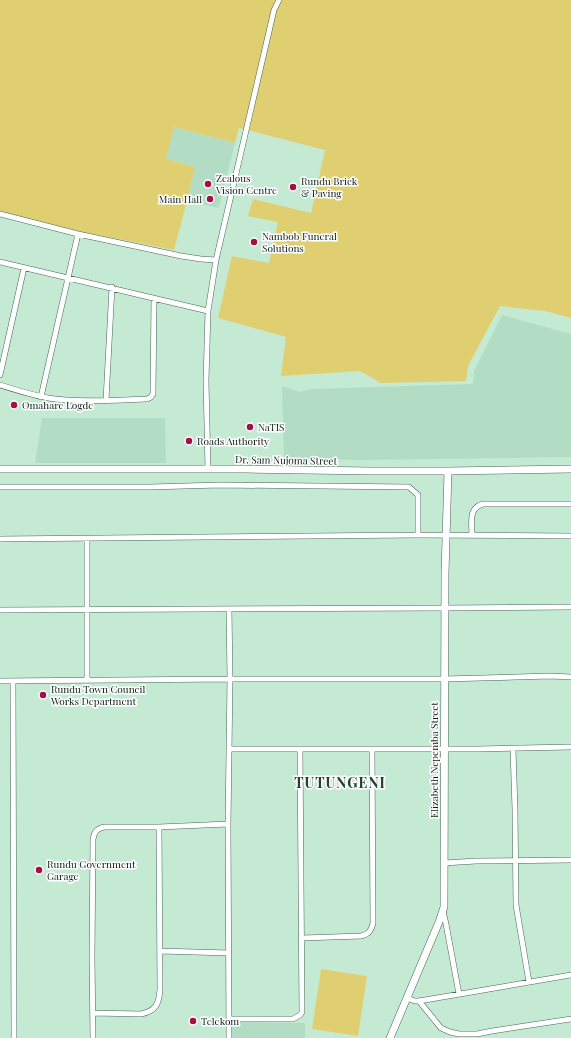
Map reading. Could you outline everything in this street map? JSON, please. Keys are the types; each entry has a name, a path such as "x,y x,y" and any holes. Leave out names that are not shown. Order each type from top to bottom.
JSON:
{"street":[{"path":"208,469 206,382 208,311 216,260 274,10 279,0"},
{"path":"0,214 78,234 201,259 216,260"},
{"path":"41,397 78,234"},
{"path":"0,262 208,311"},
{"path":"0,375 24,268"},
{"path":"106,400 112,288"},
{"path":"0,385 41,397 75,400 148,399 153,394 154,298"},
{"name":"Dr. Sam Nujoma Street","path":"0,469 448,471 571,470"},
{"name":"Elizabeth Nepemba Street","path":"390,1038 443,911 444,608 448,471"},
{"path":"0,487 150,487 219,485 409,486 418,495 418,535"},
{"path":"472,536 472,514 473,510 478,505 571,504"},
{"path":"0,539 418,535 571,536"},
{"path":"87,539 87,680"},
{"path":"0,610 571,607"},
{"path":"229,609 229,1038"},
{"path":"0,681 571,677"},
{"path":"13,680 14,1038"},
{"path":"513,748 516,905 530,982"},
{"path":"229,749 571,748"},
{"path":"229,1019 293,1019 300,1015 302,1008 300,749"},
{"path":"302,938 361,936 370,933 372,929 372,749"},
{"path":"93,1038 92,956 94,834 100,828 105,827 159,827 228,824"},
{"path":"93,1013 141,1014 153,1009 157,1004 159,998 160,951 159,827"},
{"path":"444,863 515,860 571,860"},
{"path":"443,911 459,994"},
{"path":"160,951 229,953"},
{"path":"407,998 419,1002 571,975"},
{"path":"419,1002 441,1028 459,1034 477,1034 492,1030 571,1019"}],"shaded area":[{"path":"0,0 571,0 571,318 545,311 500,306 468,366 466,381 381,383 360,371 281,376 286,337 218,318 232,256 269,263 278,222 248,216 253,199 311,213 325,150 239,128 235,143 174,127 166,159 195,167 174,250 78,231 0,211"},
{"name":"Zealous Vision Centre","path":"173,127 235,143 219,208 187,201 195,167 166,159"},
{"path":"502,315 571,334 571,457 363,460 284,459 282,386 300,392 311,389 473,384 474,371"},
{"path":"42,418 165,418 166,463 35,463"},
{"path":"321,969 367,976 358,1036 312,1029"},
{"path":"231,1022 305,1023 305,1038 232,1038"}],"place":[{"name":"Zealous Vision Centre","path":"208,184"},
{"name":"Rundu Brick & Paving","path":"293,187"},
{"name":"Main Hall","path":"210,199"},
{"name":"Nambob Funeral Solutions","path":"254,242"},
{"name":"Omahare Logde","path":"14,405"},
{"name":"NaTIS","path":"250,427"},
{"name":"Roads Authority","path":"189,441"},
{"name":"Rundu Town Council Works Department","path":"43,695"},
{"name":"Rundu Government Garage","path":"39,870"},
{"name":"Telekom","path":"193,1021"}],"district":[{"name":"TUTUNGENI","path":"340,782"}]}
